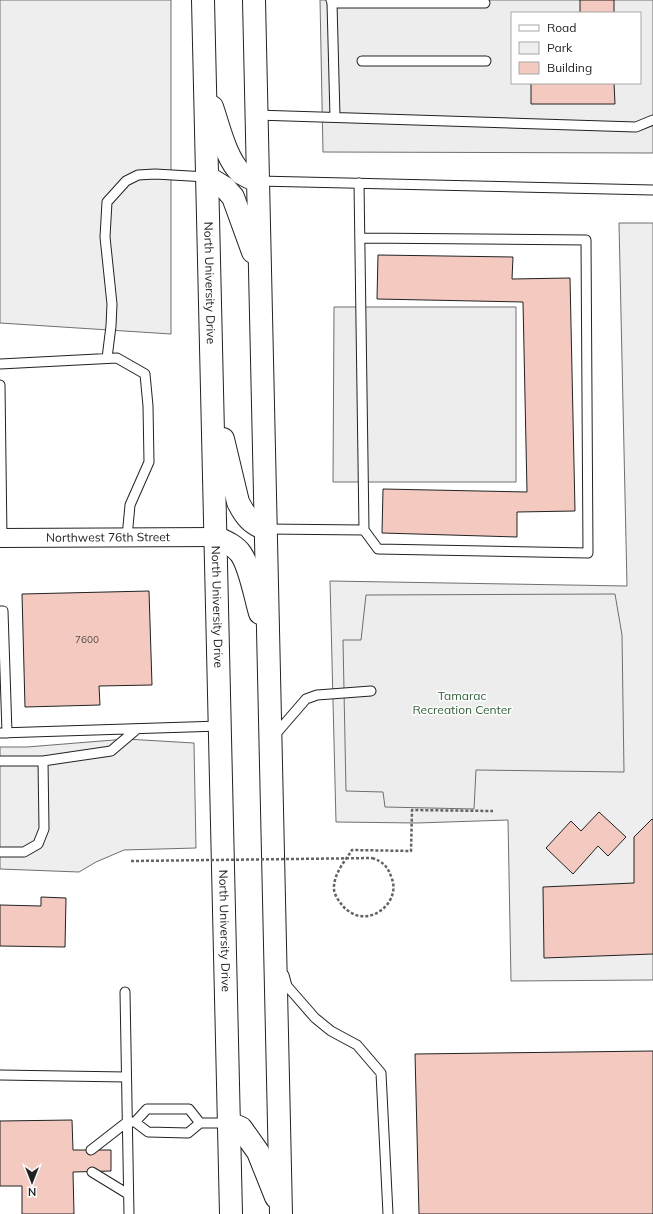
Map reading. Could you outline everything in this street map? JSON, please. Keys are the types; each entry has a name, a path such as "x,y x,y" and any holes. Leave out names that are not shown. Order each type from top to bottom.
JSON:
{"main road":[{"name":"North University Drive","path":"203,0 231,1214"},
{"path":"254,0 281,1212"},
{"path":"205,87 229,156 242,174 258,181"},
{"path":"207,177 225,188 233,198 260,270"},
{"path":"212,389 236,498 246,517 253,524 266,530"},
{"path":"215,537 230,544 240,553 246,564 268,643"},
{"path":"229,1123 240,1128 258,1152 281,1212"}],"street":[{"name":"Northwest 76th Street","path":"1,538 215,537"}],"lane":[{"path":"335,117 331,2 485,3"},
{"path":"362,61 486,61"},
{"path":"256,116 636,126 653,120"},
{"path":"107,358 112,304 106,237 107,202 126,181 138,175 155,174 207,177"},
{"path":"258,181 653,190"},
{"path":"359,184 364,530 378,549 588,553 586,240 360,238"},
{"path":"0,364 117,358 145,374 150,462 130,505 127,537"},
{"path":"0,385 1,538"},
{"path":"266,530 364,530"},
{"path":"0,611 3,611 4,733 220,726"},
{"path":"271,740 306,699 317,695 371,691"},
{"path":"0,761 43,761 111,752 137,729"},
{"path":"0,852 24,852 38,844 44,829 43,761"},
{"path":"275,945 287,986 315,1018 331,1031 357,1045 381,1073 388,1214"},
{"path":"124,992 126,1077 131,1122 128,1194 129,1214"},
{"path":"0,1074 126,1077"},
{"path":"91,1150 147,1109 188,1109 200,1123"},
{"path":"131,1122 148,1132 172,1133 188,1133 200,1123 229,1123"},
{"path":"92,1172 128,1194"}],"path":[{"path":"131,862 372,858 383,862 390,872 393,882 393,894 386,907 374,914 360,916 347,910 337,899 334,886 339,869 352,850 411,851 412,810 493,811"}],"green space":[{"path":"0,0 171,0 171,334 0,323"},
{"name":"Tamarac Recreation Center","path":"619,223 653,223 653,980 511,981 508,820 417,823 336,822 330,581 627,586"},
{"path":"126,739 194,743 196,848 124,850 96,862 79,872 0,869 0,747 27,747"}],"shaded area":[{"path":"320,0 653,0 653,153 323,152"},
{"path":"334,307 516,307 516,482 333,482"},
{"path":"615,594 622,635 624,772 476,770 474,809 385,807 383,792 346,791 343,640 361,640 366,595"}],"building":[{"path":"580,0 614,0 614,12 580,12"},
{"path":"531,84 614,84 615,104 531,104"},
{"path":"378,255 513,257 512,279 570,278 575,511 517,512 517,537 382,533 383,489 527,492 523,302 377,299"},
{"path":"149,591 152,685 99,686 100,705 25,707 22,594"},
{"path":"599,812 626,837 608,856 598,846 573,874 546,848 571,821 581,831"},
{"path":"652,819 653,954 544,958 543,887 634,883 634,837"},
{"path":"41,897 66,898 65,947 0,946 0,905 41,906"},
{"path":"653,1051 653,1214 419,1214 415,1054"},
{"path":"72,1120 73,1150 111,1150 111,1171 73,1172 74,1214 22,1214 22,1186 0,1186 0,1121"}]}
